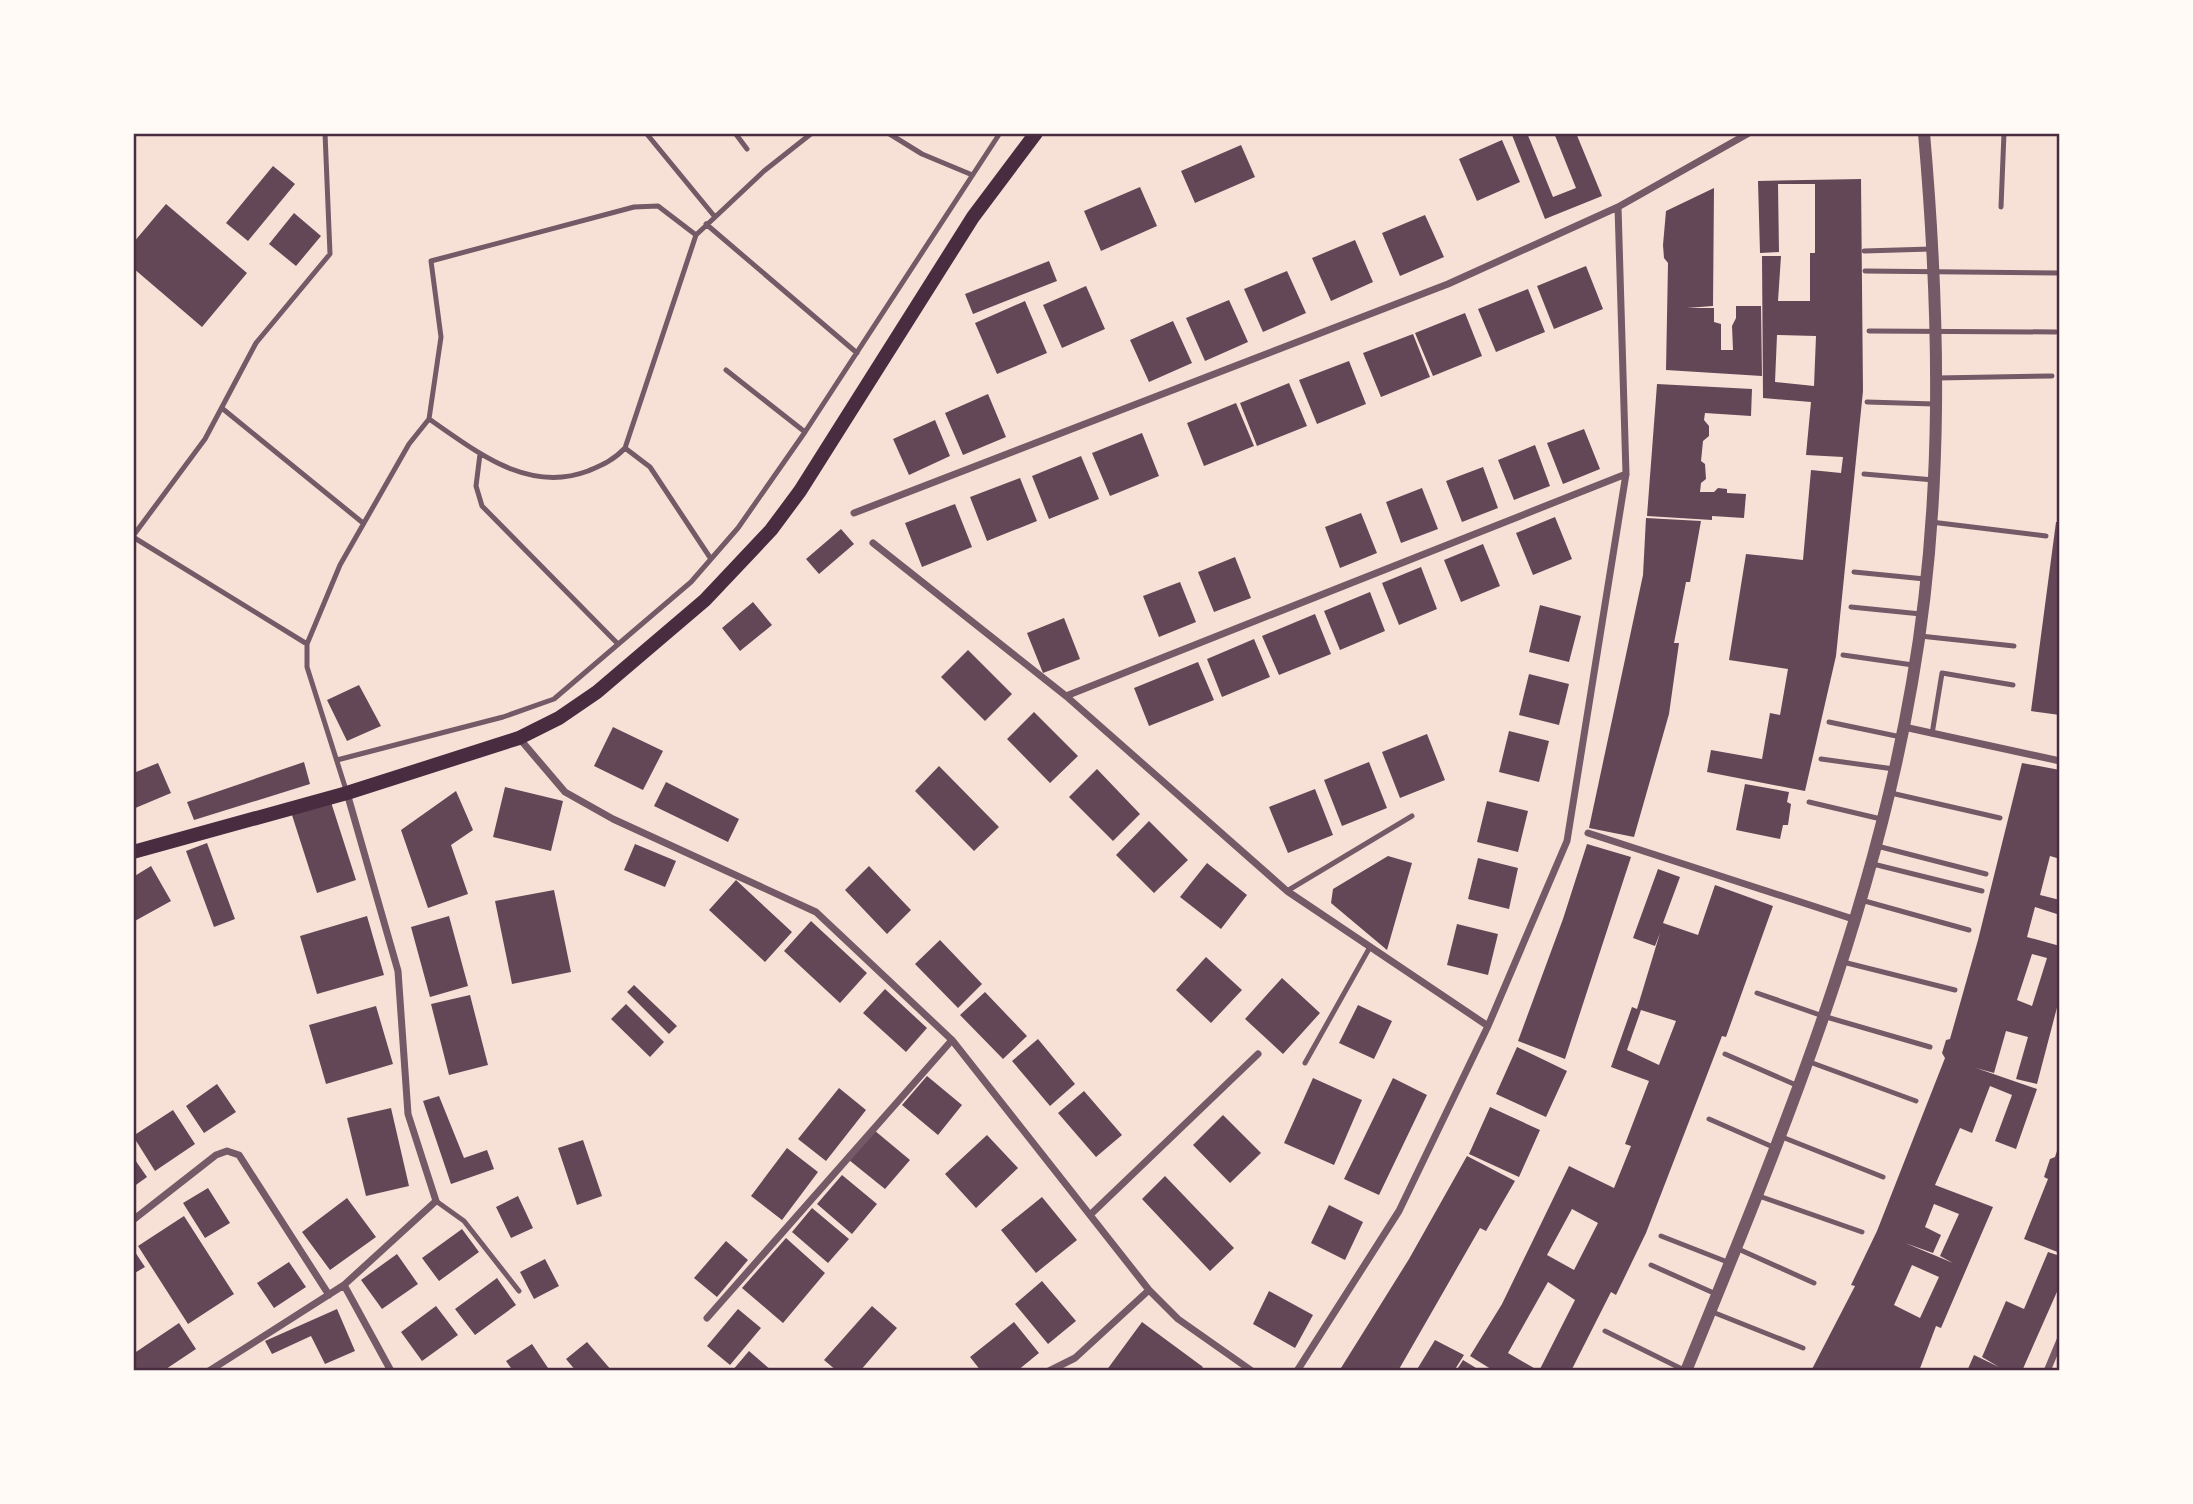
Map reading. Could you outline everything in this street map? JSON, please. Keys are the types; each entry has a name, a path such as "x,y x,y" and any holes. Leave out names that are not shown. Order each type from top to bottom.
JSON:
{"main road":[{"path":"133,852 347,793 519,738 559,718 597,692 705,600 771,530 800,491 973,217 1036,133"}],"street":[{"path":"854,513 1448,284 1618,207 1749,133"},
{"path":"1686,1371 1777,1142 1843,962 1903,732 1922,614 1934,480 1937,404 1933,249 1924,133"},
{"path":"1297,1371 1399,1211 1488,1026 1567,841 1626,474 1618,207"},
{"path":"1066,696 1626,474"},
{"path":"873,543 1066,696 1287,891 1488,1026"},
{"path":"1903,732 1932,734 2060,761"},
{"path":"519,738 565,792 613,818 816,912 952,1040 1149,1290 1178,1319 1252,1371"},
{"path":"209,1371 345,1285 436,1201 408,1114 398,971 347,793"},
{"path":"1588,833 1856,920"},
{"path":"707,1318 952,1040"},
{"path":"1090,1215 1258,1054"},
{"path":"133,1220 216,1156 228,1151 239,1155 329,1295"},
{"path":"345,1285 391,1371"},
{"path":"1049,1371 1075,1358 1149,1290"},
{"path":"2047,1371 2060,1340"}],"lane":[{"path":"307,644 133,537 205,439 256,343 330,254 325,133"},
{"path":"646,133 715,216"},
{"path":"735,133 747,149"},
{"path":"429,419 480,454 519,474 559,478 595,468 615,458 625,448 696,235 764,170 812,133"},
{"path":"888,133 922,154 970,174"},
{"path":"337,760 503,717 554,699 691,582 738,528 805,432 970,174 1000,133"},
{"path":"2001,207 2004,133"},
{"path":"347,793 307,667 307,644 340,565 409,444 429,419 441,337 431,261 634,207 658,206 696,235"},
{"path":"706,224 857,353"},
{"path":"1864,251 1933,249"},
{"path":"1865,271 2059,273"},
{"path":"1868,331 2056,332"},
{"path":"726,370 805,432"},
{"path":"1937,378 2052,376"},
{"path":"1867,402 1937,404"},
{"path":"223,409 363,523"},
{"path":"625,448 650,467 711,559"},
{"path":"480,454 476,486 482,506 617,643"},
{"path":"1864,474 1934,480"},
{"path":"1931,522 2046,536"},
{"path":"1854,572 1925,579"},
{"path":"1851,607 1922,614"},
{"path":"1919,636 2014,646"},
{"path":"1843,655 1915,666"},
{"path":"1932,734 1942,673 2013,685"},
{"path":"1829,722 1903,732"},
{"path":"1821,759 1894,769"},
{"path":"1888,792 2000,818"},
{"path":"1809,802 1882,819"},
{"path":"1287,891 1412,816"},
{"path":"1875,846 1986,874"},
{"path":"1870,864 1982,891"},
{"path":"1861,900 1969,930"},
{"path":"1304,1063 1370,947"},
{"path":"1843,962 1955,990"},
{"path":"1757,993 1823,1016 1930,1047"},
{"path":"1725,1055 1798,1086"},
{"path":"1807,1060 1916,1101"},
{"path":"1709,1119 1883,1177"},
{"path":"1756,1195 1863,1232"},
{"path":"436,1201 464,1221 519,1291"},
{"path":"1661,1237 1730,1263"},
{"path":"1736,1248 1814,1283"},
{"path":"1651,1265 1717,1295"},
{"path":"1710,1311 1803,1348"},
{"path":"1605,1331 1686,1371"}],"building":[{"path":"1527,133 1553,197 1576,188 1554,133 1576,133 1602,196 1545,219 1512,135"},
{"path":"1502,140 1520,182 1477,201 1459,159"},
{"path":"1241,145 1255,177 1195,203 1181,171"},
{"path":"273,166 295,184 248,241 226,223"},
{"path":"1861,179 1863,391 1836,656 1805,791 1707,772 1711,750 1762,759 1770,713 1780,715 1788,669 1729,660 1746,554 1803,560 1811,470 1841,473 1843,457 1806,455 1811,402 1763,398 1762,256 1781,256 1778,301 1810,301 1810,253 1815,253 1815,184 1778,184 1779,252 1760,253 1758,181","holes":["1777,335 1816,336 1814,386 1775,382"]},
{"path":"1140,187 1157,226 1101,251 1084,211"},
{"path":"1714,188 1713,306 1687,308 1714,308 1714,322 1721,324 1721,350 1733,350 1732,326 1736,318 1736,306 1761,306 1762,376 1666,370 1668,263 1664,258 1663,245 1666,211"},
{"path":"166,204 247,273 202,327 133,268 133,243"},
{"path":"294,213 321,236 296,266 269,244"},
{"path":"1425,215 1444,257 1400,276 1382,233"},
{"path":"1355,240 1373,282 1331,301 1312,258"},
{"path":"1049,261 1057,281 973,314 965,294"},
{"path":"1586,266 1603,309 1554,329 1537,286"},
{"path":"1287,271 1306,313 1263,332 1244,289"},
{"path":"1086,286 1105,329 1062,348 1043,305"},
{"path":"1528,289 1545,332 1496,352 1478,309"},
{"path":"1229,300 1248,342 1205,361 1186,318"},
{"path":"1025,301 1047,353 997,374 975,323"},
{"path":"1465,313 1482,356 1433,376 1415,333"},
{"path":"1173,321 1192,363 1149,382 1130,340"},
{"path":"1413,334 1430,377 1381,397 1363,353"},
{"path":"1349,361 1366,404 1317,424 1299,380"},
{"path":"1289,383 1307,426 1257,446 1240,403"},
{"path":"1657,384 1752,389 1751,416 1705,413 1704,420 1709,426 1709,436 1703,441 1701,461 1705,464 1706,479 1701,483 1700,492 1714,492 1718,488 1727,489 1727,493 1746,494 1744,518 1712,516 1712,520 1647,516"},
{"path":"988,394 1006,437 963,455 945,413"},
{"path":"1236,403 1254,446 1204,466 1187,423"},
{"path":"935,420 950,456 909,475 893,439"},
{"path":"1584,429 1600,469 1563,484 1547,443"},
{"path":"1142,433 1159,476 1110,496 1092,453"},
{"path":"1535,445 1550,486 1514,500 1498,460"},
{"path":"1081,456 1099,499 1049,519 1032,476"},
{"path":"1483,467 1498,508 1462,522 1446,481"},
{"path":"1020,478 1037,521 987,541 970,497"},
{"path":"1422,488 1438,529 1401,543 1386,502"},
{"path":"955,504 972,547 922,567 905,523"},
{"path":"1361,513 1377,553 1340,568 1325,527"},
{"path":"1555,517 1572,559 1533,575 1516,533"},
{"path":"1646,518 1701,521 1690,582 1686,582 1674,643 1679,643 1669,714 1634,837 1589,828 1643,575"},
{"path":"2056,522 2060,522 2060,715 2031,711"},
{"path":"841,529 854,544 819,574 806,559"},
{"path":"1483,544 1500,586 1461,602 1444,560"},
{"path":"1235,557 1251,598 1214,612 1198,572"},
{"path":"1421,567 1437,609 1399,625 1382,583"},
{"path":"1180,582 1196,622 1159,637 1143,596"},
{"path":"1370,592 1385,631 1340,650 1324,611"},
{"path":"753,602 772,625 740,651 722,628"},
{"path":"1540,605 1581,616 1569,662 1529,652"},
{"path":"1315,614 1331,654 1279,675 1262,636"},
{"path":"1064,618 1080,659 1043,673 1027,633"},
{"path":"1254,639 1270,677 1222,697 1207,659"},
{"path":"968,650 1012,694 985,721 941,677"},
{"path":"1198,662 1214,700 1149,726 1134,688"},
{"path":"1529,674 1569,684 1559,725 1519,715"},
{"path":"359,685 381,726 347,741 327,700"},
{"path":"1034,712 1078,756 1050,783 1007,739"},
{"path":"613,727 663,751 643,790 594,766"},
{"path":"1509,731 1549,741 1539,782 1499,772"},
{"path":"1427,734 1445,780 1400,798 1382,752"},
{"path":"304,762 310,784 194,820 187,802"},
{"path":"1369,762 1387,808 1342,826 1324,780"},
{"path":"158,763 171,793 133,809 133,764 136,772"},
{"path":"2022,763 2060,770 2060,859 2050,856 2040,895 2060,900 2060,915 2035,907 2027,937 2060,946 2060,996 2037,1084 2016,1079 2028,1037 2006,1031 1994,1073 1976,1068 2037,1089 2016,1149 1995,1141 2012,1095 1990,1086 1972,1133 1960,1128 1935,1185 1993,1207 1941,1328 1936,1326 1919,1371 1811,1371 1855,1286 1851,1285 1877,1231 1945,1058 1942,1053 1946,1040 1950,1039 1978,940","holes":["2032,954 2047,958 2032,1006 2017,1000","1934,1204 1959,1214 1940,1256 1953,1263 1905,1243 1933,1253 1941,1235 1925,1227","1912,1265 1939,1277 1920,1318 1894,1305"]},
{"path":"939,766 999,827 974,851 915,791"},
{"path":"1097,769 1140,814 1113,841 1069,797"},
{"path":"666,782 739,819 728,842 654,806"},
{"path":"1745,784 1789,792 1787,802 1791,804 1788,825 1783,825 1780,839 1736,830"},
{"path":"505,787 563,801 551,851 493,837"},
{"path":"1315,789 1333,835 1288,853 1269,807"},
{"path":"456,791 473,830 451,845 468,894 428,908 401,830"},
{"path":"330,799 356,880 317,893 291,812"},
{"path":"1487,801 1528,811 1518,852 1477,842"},
{"path":"1149,821 1188,860 1154,893 1116,855"},
{"path":"207,843 235,919 214,927 186,851"},
{"path":"635,844 676,861 665,887 624,870"},
{"path":"1587,844 1631,857 1565,1059 1518,1041 1563,919"},
{"path":"1388,856 1412,863 1387,950 1331,903 1333,889"},
{"path":"1478,858 1518,868 1509,909 1468,899"},
{"path":"1207,863 1247,895 1221,929 1180,897"},
{"path":"151,866 171,901 133,922 133,877"},
{"path":"869,866 911,910 887,934 845,890"},
{"path":"1658,869 1680,877 1663,923 1698,935 1715,885 1773,906 1726,1037 1722,1036 1646,1233 1616,1295 1611,1292 1571,1371 1539,1371 1494,1371 1470,1356 1502,1304 1569,1166 1614,1188 1631,1146 1625,1144 1649,1081 1611,1067 1632,1007 1637,1009 1660,933 1655,946 1633,938","holes":["1641,1010 1676,1021 1659,1065 1627,1050","1572,1209 1598,1223 1574,1270 1547,1255","1548,1282 1575,1300 1539,1371 1508,1353"]},
{"path":"736,880 792,932 765,962 709,910"},
{"path":"554,890 571,972 512,984 495,901"},
{"path":"367,916 384,975 317,994 300,936"},
{"path":"449,916 468,986 430,997 411,927"},
{"path":"811,921 867,973 840,1003 784,951"},
{"path":"1457,924 1498,934 1488,975 1447,965"},
{"path":"940,940 982,984 958,1008 915,964"},
{"path":"1206,957 1242,990 1211,1023 1176,990"},
{"path":"1282,978 1320,1013 1283,1054 1245,1019"},
{"path":"634,985 677,1026 669,1034 627,992"},
{"path":"885,989 927,1028 906,1052 863,1013"},
{"path":"985,992 1027,1036 1003,1059 960,1015"},
{"path":"470,995 488,1065 449,1075 431,1004"},
{"path":"626,1004 664,1042 650,1057 611,1019"},
{"path":"1358,1005 1392,1021 1374,1059 1339,1043"},
{"path":"376,1006 393,1064 326,1084 309,1025"},
{"path":"1038,1039 1075,1084 1050,1106 1012,1061"},
{"path":"1517,1047 1567,1071 1546,1117 1496,1094"},
{"path":"927,1076 962,1105 938,1135 902,1105"},
{"path":"1313,1078 1362,1100 1334,1165 1284,1143"},
{"path":"1393,1078 1427,1095 1379,1195 1344,1179"},
{"path":"217,1084 236,1112 204,1133 186,1106"},
{"path":"839,1088 866,1110 826,1161 798,1139"},
{"path":"1084,1091 1122,1135 1096,1157 1058,1113"},
{"path":"439,1096 464,1158 487,1150 494,1169 451,1184 423,1101"},
{"path":"1490,1107 1540,1130 1519,1177 1469,1154"},
{"path":"391,1108 409,1186 366,1196 347,1118"},
{"path":"173,1110 195,1144 155,1171 133,1136"},
{"path":"1223,1115 1261,1153 1230,1183 1193,1145"},
{"path":"874,1130 910,1160 885,1189 849,1160"},
{"path":"987,1135 1018,1168 976,1208 945,1174"},
{"path":"583,1140 602,1196 577,1205 558,1148"},
{"path":"2060,1142 2060,1253 2024,1239 2048,1179 2044,1177 2050,1159 2055,1157"},
{"path":"787,1148 818,1172 782,1220 751,1196"},
{"path":"1467,1156 1515,1181 1486,1231 1480,1228 1398,1371 1346,1371 1341,1368 1409,1259"},
{"path":"133,1157 147,1177 133,1187"},
{"path":"842,1175 877,1204 852,1234 817,1204"},
{"path":"1165,1176 1234,1248 1210,1271 1142,1199"},
{"path":"208,1188 230,1223 205,1238 183,1203"},
{"path":"518,1196 533,1228 511,1238 496,1207"},
{"path":"1042,1197 1077,1240 1036,1273 1001,1230"},
{"path":"347,1198 376,1237 330,1270 302,1232"},
{"path":"1329,1205 1363,1222 1345,1260 1311,1243"},
{"path":"812,1208 849,1239 828,1263 792,1232"},
{"path":"184,1216 234,1294 188,1324 138,1246"},
{"path":"462,1229 479,1252 439,1281 422,1258"},
{"path":"786,1238 825,1273 783,1323 742,1288"},
{"path":"726,1241 748,1260 717,1297 694,1278"},
{"path":"133,1249 145,1267 133,1274"},
{"path":"2048,1252 2060,1256 2060,1285 2022,1371 1967,1371 1974,1355 1999,1367 1982,1357 2006,1301 2024,1309"},
{"path":"397,1254 418,1284 382,1309 361,1280"},
{"path":"545,1259 559,1286 534,1299 520,1272"},
{"path":"289,1262 306,1287 274,1308 257,1283"},
{"path":"497,1278 516,1305 475,1335 455,1309"},
{"path":"1042,1281 1076,1321 1048,1344 1015,1304"},
{"path":"1269,1291 1313,1315 1295,1348 1253,1324"},
{"path":"436,1306 458,1335 422,1361 401,1332"},
{"path":"872,1306 897,1328 860,1371 837,1371 824,1360"},
{"path":"337,1309 355,1351 325,1364 311,1336 272,1354 265,1341"},
{"path":"738,1309 761,1328 730,1365 707,1346"},
{"path":"1014,1322 1039,1353 1017,1371 981,1371 970,1357"},
{"path":"1142,1322 1203,1367 1200,1371 1106,1371"},
{"path":"179,1323 196,1349 163,1371 133,1371 133,1354"},
{"path":"1435,1340 1464,1355 1454,1371 1416,1371"},
{"path":"587,1342 612,1371 576,1371 566,1359"},
{"path":"532,1344 550,1371 513,1371 506,1361"},
{"path":"749,1351 772,1371 732,1371"},
{"path":"1463,1360 1481,1371 1456,1371"}]}
